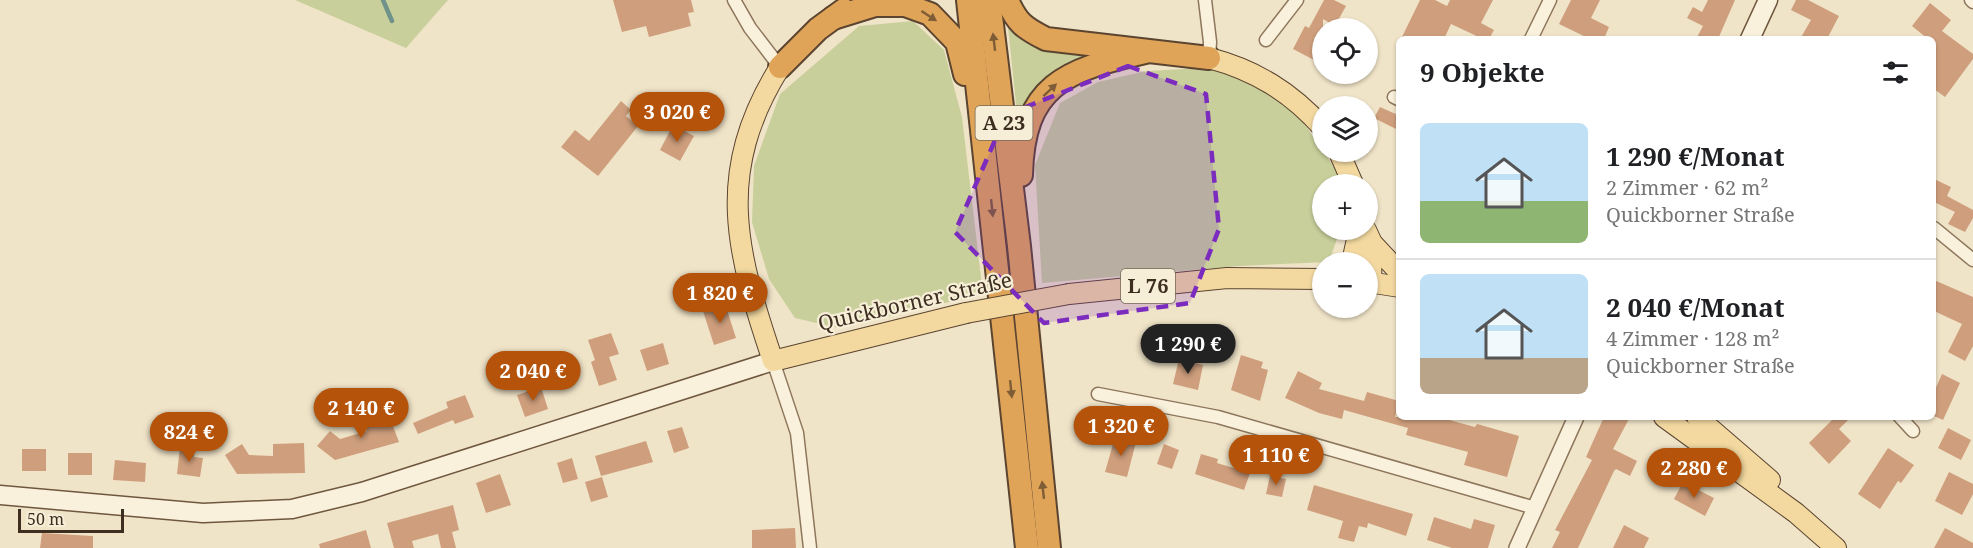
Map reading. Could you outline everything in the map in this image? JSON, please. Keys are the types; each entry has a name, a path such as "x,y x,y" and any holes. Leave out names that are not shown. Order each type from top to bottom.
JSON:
{"highway":[{"path":"780,68 800,45 857,0"},
{"name":"A 23","path":"968,0 986,150 1027,548"},
{"name":"A 23","path":"989,0 1019,246 1049,548"},
{"path":"1007,0 1015,19 1028,30 1047,39 1209,58"},
{"path":"833,18 875,5 905,5 930,14 957,42 986,150"},
{"path":"1019,246 1022,147 1029,119 1036,105 1048,90 1095,63 1145,52"}],"main road":[{"path":"1751,36 1768,0"},
{"path":"1209,58 1247,70 1275,85 1304,106 1312,115"},
{"path":"773,361 741,252 736,192 748,132 780,68"},
{"path":"1371,240 1396,268"},
{"name":"Quickborner Straße","path":"0,495 203,513 292,509 362,492 773,361 966,313 1069,294 1227,278 1312,279"},
{"path":"1378,284 1396,286"},
{"path":"1668,420 1796,513 1836,548"},
{"path":"1700,420 1770,480 1796,513"}],"street":[{"path":"734,0 750,28 780,68"},
{"path":"1205,0 1210,42 1209,58"},
{"path":"1266,40 1297,0"},
{"path":"1532,36 1550,0"},
{"path":"1936,230 1973,260"},
{"path":"773,361 797,433 810,548"},
{"path":"1098,394 1218,417 1535,508"},
{"path":"1517,548 1575,420"},
{"path":"1902,420 1913,431"}],"highlighted area":[{"path":"1128,66 1206,94 1219,229 1190,303 1044,323 955,232 1006,115"}],"green space":[{"path":"295,0 448,0 406,48"},
{"path":"913,21 944,50 962,117 983,294 838,328 795,318 769,279 752,222 754,166 780,94 859,26"},
{"path":"1008,27 1046,49 1090,56 1018,123"},
{"path":"1204,68 1241,78 1295,110 1312,135 1312,162 1330,162 1339,174 1312,174 1312,240 1337,240 1332,252 1312,252 1312,263 1239,266 1042,283 1035,165 1060,103 1098,82 1146,71"}],"building":[{"path":"613,0 691,0 694,12 688,13 691,26 649,37 646,26 622,32"},
{"path":"1324,0 1334,0 1346,6 1339,18 1314,18"},
{"path":"1420,0 1435,0 1447,6 1450,0 1493,0 1481,23 1494,30 1491,36 1477,36 1451,24 1445,36 1402,36"},
{"path":"1571,0 1600,0 1591,18 1609,27 1605,36 1584,36 1559,24"},
{"path":"1708,0 1735,0 1719,36 1698,36 1703,26 1687,18 1693,7 1702,12"},
{"path":"1796,0 1808,0 1839,16 1829,36 1802,36 1811,20 1791,10"},
{"path":"1930,3 1951,20 1942,31 1973,54 1973,59 1945,97 1936,90 1936,36 1924,36 1912,26"},
{"path":"1312,22 1312,59 1293,49 1305,26 1309,28"},
{"path":"621,101 631,110 626,116 638,126 598,176 561,147 575,130 589,141"},
{"path":"1380,107 1396,114 1396,129 1378,120"},
{"path":"673,125 694,136 680,161 660,150"},
{"path":"1936,180 1951,187 1947,196 1973,210 1973,218 1965,232 1948,224 1955,212 1936,203"},
{"path":"1936,281 1973,297 1973,346 1965,361 1948,352 1962,324 1936,312"},
{"path":"725,304 736,338 714,345 703,311"},
{"path":"611,333 619,354 609,357 617,380 599,386 591,362 595,360 588,340"},
{"path":"663,343 669,364 647,371 640,350"},
{"path":"1241,355 1263,362 1261,368 1268,370 1260,401 1231,390"},
{"path":"1179,359 1203,365 1198,390 1173,384"},
{"path":"1298,371 1322,383 1319,389 1364,401 1367,392 1396,400 1396,420 1449,420 1475,427 1477,424 1519,436 1507,477 1464,465 1468,452 1406,435 1408,428 1344,410 1342,419 1319,413 1285,398"},
{"path":"1942,374 1960,383 1943,420 1936,417 1936,388"},
{"path":"541,387 548,409 525,417 517,395"},
{"path":"465,395 474,417 455,424 453,420 418,434 413,423 448,408 446,402"},
{"path":"388,413 399,442 335,460 317,446 330,431 340,439 367,431 363,421"},
{"path":"1603,420 1628,420 1613,449 1637,461 1630,476 1616,469 1614,471 1578,548 1552,548 1560,532 1555,530 1592,460 1586,457"},
{"path":"1832,420 1848,420 1839,429 1851,441 1829,464 1809,443"},
{"path":"682,427 689,448 674,453 667,431"},
{"path":"1948,428 1971,440 1961,460 1938,448"},
{"path":"1115,437 1136,442 1127,477 1105,472"},
{"path":"646,441 653,462 601,476 595,456"},
{"path":"304,443 305,473 237,474 225,455 242,444 249,455 273,456 273,444"},
{"path":"1164,444 1179,450 1172,469 1157,464"},
{"path":"180,447 195,449 194,457 203,458 200,477 177,474"},
{"path":"1888,448 1914,465 1901,483 1898,481 1880,509 1858,494"},
{"path":"22,449 46,449 46,471 22,471"},
{"path":"68,453 92,453 92,475 68,475"},
{"path":"1201,454 1218,459 1217,463 1250,473 1244,490 1195,474"},
{"path":"572,458 578,479 563,483 557,463"},
{"path":"115,460 146,463 145,482 113,480"},
{"path":"1949,472 1973,484 1973,494 1962,515 1935,501"},
{"path":"500,474 511,505 486,513 476,483"},
{"path":"1270,476 1286,479 1282,497 1266,494"},
{"path":"602,477 608,497 591,502 585,482"},
{"path":"1683,482 1714,498 1705,516 1674,499"},
{"path":"1314,485 1413,514 1406,536 1368,523 1367,528 1359,526 1354,542 1338,538 1343,521 1307,510"},
{"path":"453,505 459,530 452,532 456,548 441,548 438,534 412,541 414,548 394,548 387,523"},
{"path":"1434,517 1471,529 1474,519 1495,525 1488,548 1452,548 1427,540"},
{"path":"1624,525 1649,538 1644,548 1613,548"},
{"path":"795,528 796,548 752,548 752,530"},
{"path":"1945,528 1973,543 1973,548 1934,548"},
{"path":"366,530 371,548 320,548 319,544"},
{"path":"42,533 93,536 93,548 40,548"}],"waterway":[{"path":"383,0 392,21"}]}
